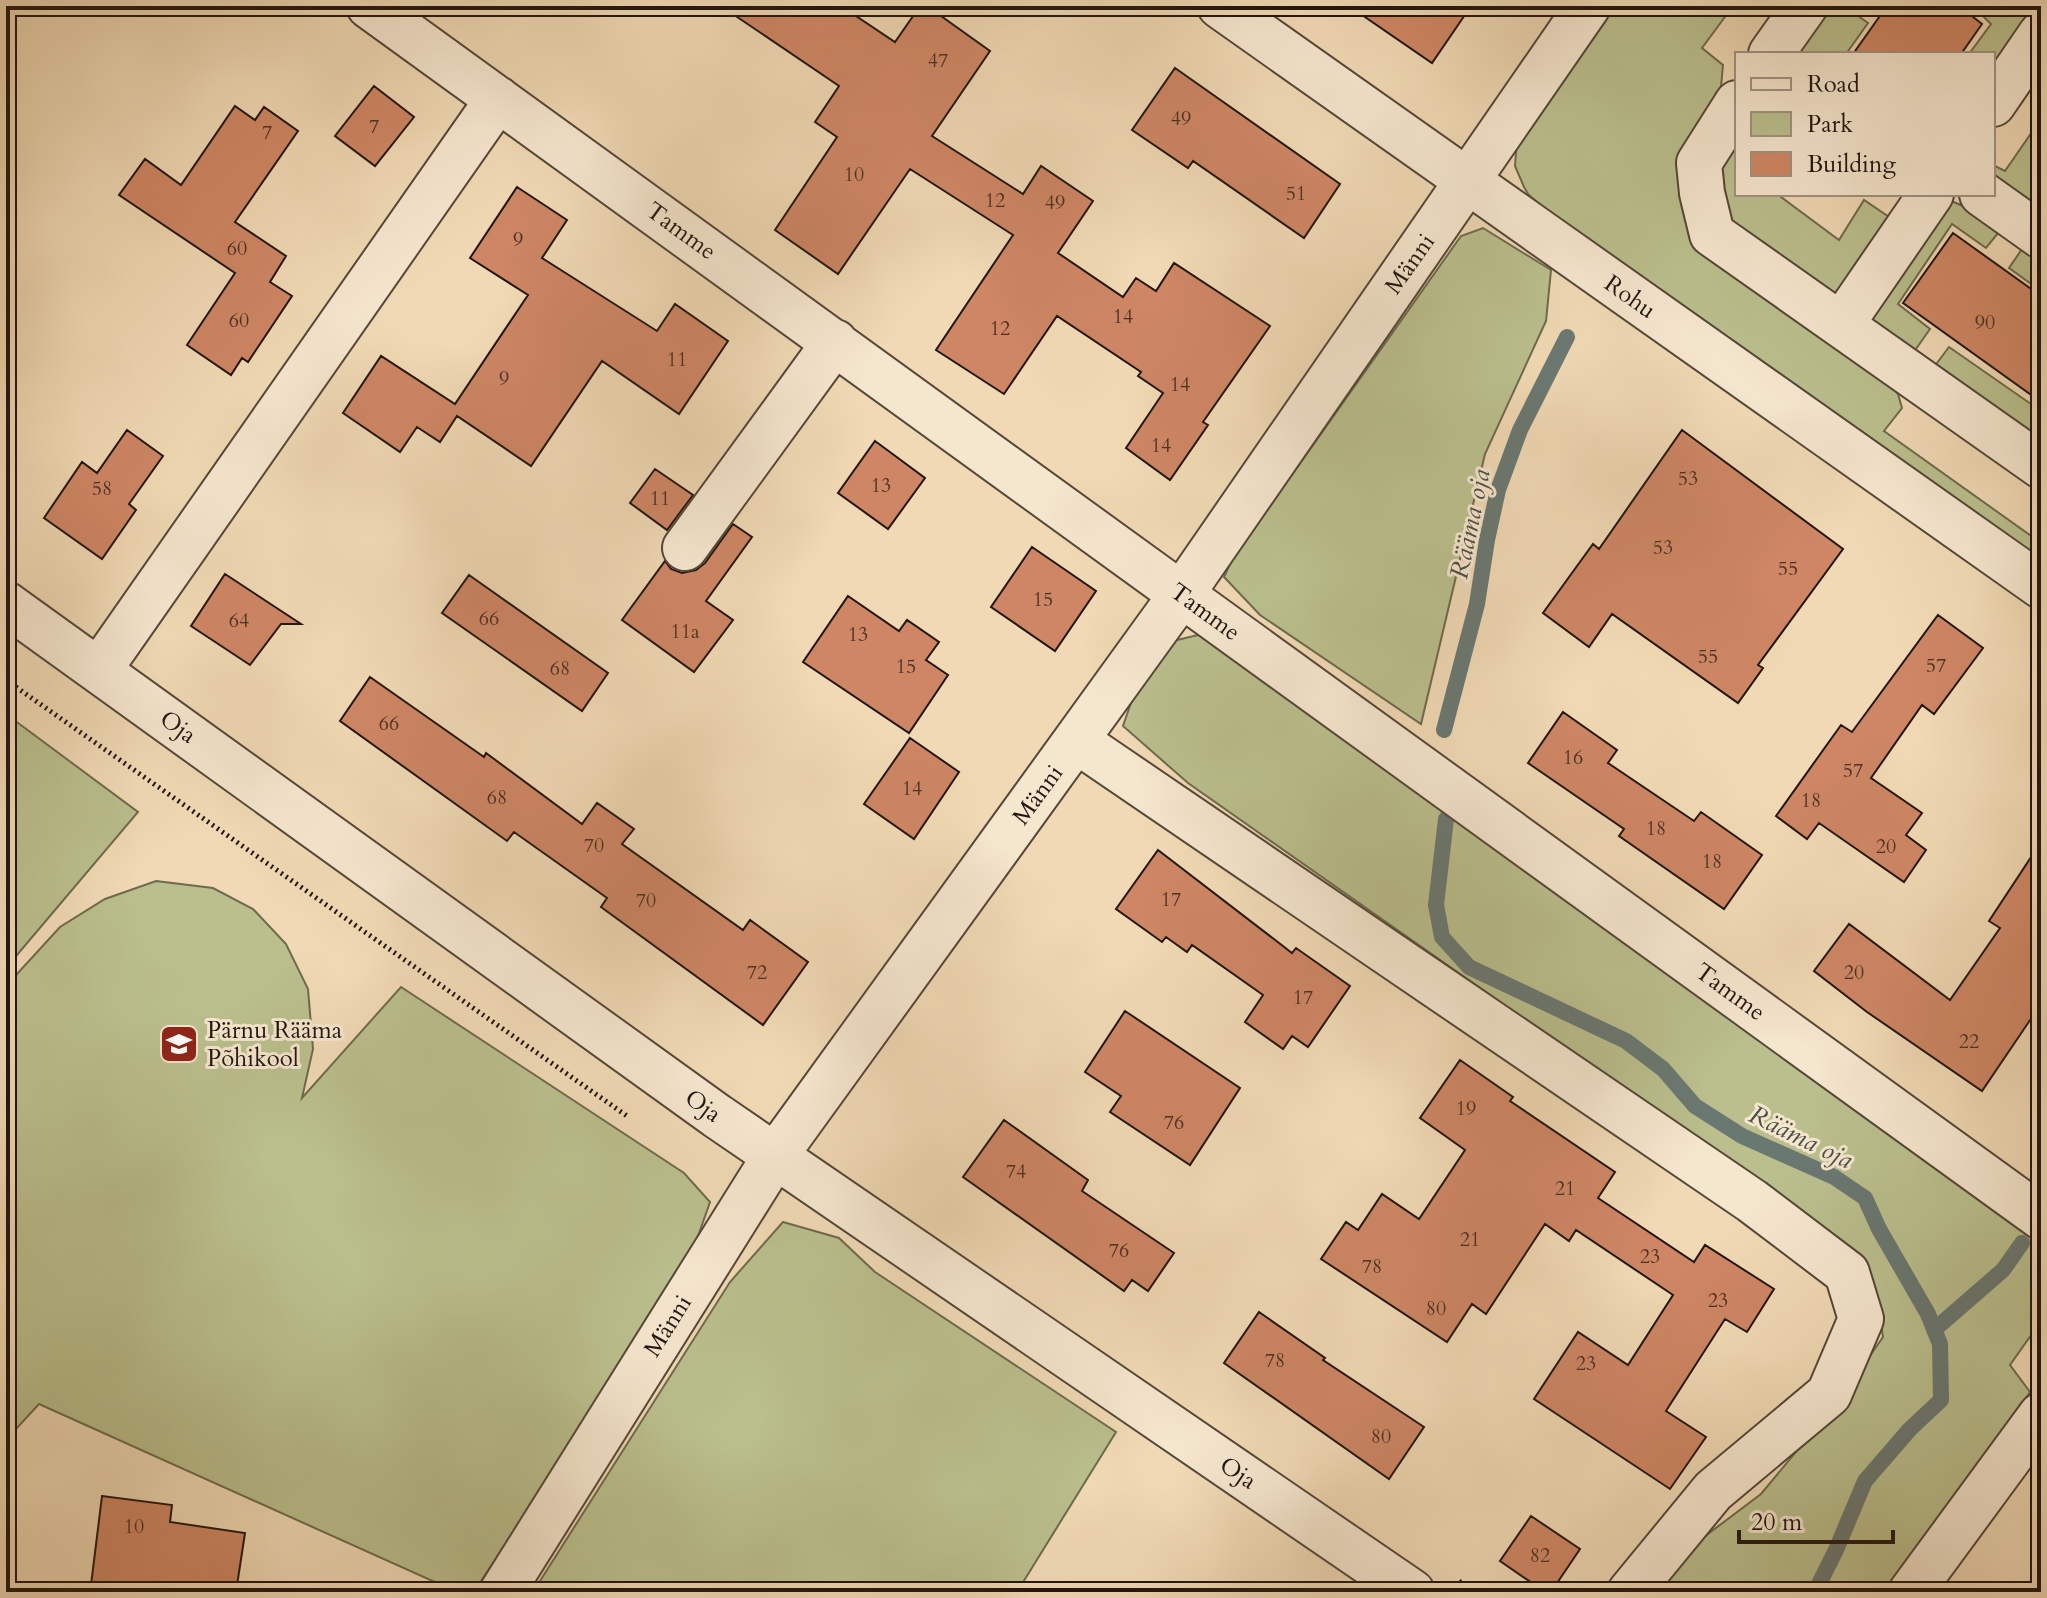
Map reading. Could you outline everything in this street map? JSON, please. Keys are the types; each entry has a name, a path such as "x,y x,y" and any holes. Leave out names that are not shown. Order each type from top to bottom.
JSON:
{"street":[{"name":"Tamme","path":"369,6 2041,1217"},
{"name":"Rohu","path":"1220,6 2041,586"},
{"name":"Männi","path":"502,1592 775,1156 1181,595 1588,6"},
{"path":"1772,52 1805,6"},
{"path":"1995,101 2041,34"},
{"path":"99,670 498,99"},
{"path":"1735,106 1699,163 1702,193 1712,234 2041,466"},
{"path":"1841,325 1930,196"},
{"path":"1985,196 2041,236"},
{"path":"685,548 835,342"},
{"name":"Oja","path":"6,604 775,1156 1412,1592"},
{"path":"1077,741 1752,1201 1847,1273 1861,1319 1829,1394 1713,1491 1630,1592"},
{"path":"1911,1592 2041,1415"}],"path":[{"path":"6,680 635,1122"}],"green space":[{"path":"1606,6 1733,6 1702,48 1723,65 1720,98 1682,182 1886,378 1898,394 1902,408 1884,431 2041,543 2041,564 1563,226 1528,194 1515,166 1517,138"},
{"path":"1822,6 1844,6 1868,23 1847,52 1789,52"},
{"path":"1991,6 2026,6 2034,11 1995,71 1995,52 1970,52 1991,24 1984,17"},
{"path":"2041,119 2041,220 1995,188 1995,166 2005,171"},
{"path":"1735,127 1735,196 1780,196 1839,240 1864,200 1895,221 1844,293 1830,299 1732,230 1712,166"},
{"path":"1949,200 1963,206 1999,232 1986,248 1952,224 1898,304 1930,329 1909,359 1868,319"},
{"path":"1483,228 1551,270 1546,321 1485,454 1421,724 1260,615 1224,577 1233,558 1461,236"},
{"path":"2022,249 2041,263 2041,291 2009,268"},
{"path":"1949,347 2041,411 2041,425 2028,441 1931,371"},
{"path":"1202,634 2041,1231 2041,1321 2010,1365 2030,1392 1894,1592 1657,1592 1696,1543 1761,1494 1840,1399 1883,1337 1875,1288 1796,1210 1188,783 1123,726 1135,691 1173,641"},
{"path":"6,714 138,812 6,968"},
{"path":"156,881 213,888 253,909 286,944 308,989 313,1049 302,1098 401,987 684,1173 710,1202 689,1262 474,1592 457,1592 39,1404 6,1440 6,986 60,927 105,899"},
{"path":"783,1222 839,1238 875,1272 1116,1432 1017,1592 533,1592 730,1282"}],"building":[{"path":"721,6 841,6 895,42 920,6 927,6 990,51 932,136 1023,194 1041,166 1093,201 1058,253 1123,297 1136,278 1156,291 1174,263 1270,326 1203,422 1208,425 1170,480 1126,448 1163,393 1138,376 1141,372 1057,316 1004,394 936,350 1013,235 910,169 838,274 775,230 837,137 815,122 839,86"},
{"path":"1349,6 1471,6 1432,63"},
{"path":"1887,6 1959,6 1982,24 1962,52 1854,52"},
{"path":"1175,68 1340,184 1304,238 1193,161 1188,168 1132,130"},
{"path":"374,86 414,117 375,166 335,136"},
{"path":"235,106 255,120 264,107 298,131 235,222 286,256 270,282 292,296 248,362 242,358 231,375 187,345 235,273 119,195 145,159 181,185"},
{"path":"517,187 567,220 542,258 657,331 675,304 728,341 679,414 602,361 531,466 457,416 440,442 417,427 400,452 343,413 381,356 455,404 528,295 470,258"},
{"path":"1953,233 2041,296 2041,402 1903,303"},
{"path":"127,430 163,456 129,504 136,510 102,559 44,518 82,462 97,473"},
{"path":"1682,430 1843,549 1758,665 1763,668 1738,703 1612,614 1589,647 1543,613 1593,544 1599,549"},
{"path":"875,441 925,478 888,529 838,493"},
{"path":"655,469 693,495 667,530 630,503"},
{"path":"733,524 752,537 706,601 733,620 694,672 622,620 665,561 671,569 682,573 696,570 705,563"},
{"path":"1032,547 1096,591 1055,651 991,607"},
{"path":"225,574 301,624 281,624 250,665 191,626"},
{"path":"469,575 608,673 582,711 442,613"},
{"path":"848,596 899,631 907,620 939,642 926,660 948,675 909,733 803,662"},
{"path":"1938,615 1983,648 1934,714 1922,705 1871,778 1922,813 1906,835 1926,850 1904,882 1819,823 1807,839 1776,816 1841,725 1852,732"},
{"path":"370,677 484,757 486,753 582,824 597,803 634,829 622,844 743,930 750,920 808,962 763,1025 601,907 607,898 514,832 507,841 340,721"},
{"path":"1563,712 1617,750 1608,763 1694,821 1701,812 1762,855 1724,909 1619,836 1624,829 1528,763"},
{"path":"910,738 959,772 914,839 864,804"},
{"path":"2041,842 2041,1004 1982,1091 1867,1012 1814,971 1849,924 1950,1000 2000,928 1989,921"},
{"path":"1158,850 1292,953 1296,948 1350,986 1308,1047 1292,1036 1283,1049 1245,1022 1263,995 1192,945 1187,952 1166,937 1162,942 1116,909"},
{"path":"1125,1011 1240,1088 1190,1165 1110,1112 1121,1096 1085,1072"},
{"path":"1460,1060 1513,1097 1510,1101 1615,1172 1598,1198 1694,1262 1705,1245 1774,1289 1747,1332 1725,1319 1666,1411 1706,1437 1670,1489 1534,1399 1578,1332 1628,1365 1673,1295 1576,1230 1569,1241 1545,1224 1486,1314 1472,1304 1447,1342 1321,1259 1346,1222 1358,1230 1382,1194 1419,1219 1465,1150 1420,1118"},
{"path":"1004,1120 1088,1180 1082,1191 1174,1253 1148,1291 1132,1280 1124,1291 963,1177"},
{"path":"1259,1312 1325,1358 1323,1360 1424,1427 1389,1479 1224,1363"},
{"path":"102,1496 172,1505 170,1522 245,1533 236,1592 148,1592 91,1585"},
{"path":"1531,1516 1580,1549 1551,1592 1545,1592 1500,1561"}],"waterway":[{"name":"Rääma oja","path":"1444,730 1477,604 1498,490 1520,430 1567,337"},
{"name":"Rääma oja","path":"1446,819 1436,905 1442,937 1469,967 1626,1041 1663,1069 1695,1106 1742,1136 1834,1177 1865,1198 1879,1229 1928,1314 1940,1344 1941,1400 1910,1429 1865,1481 1815,1592"},
{"path":"1934,1330 2003,1270 2022,1243"}],"place":[{"name":"Pärnu Rääma Põhikool","path":"179,1044"}]}
